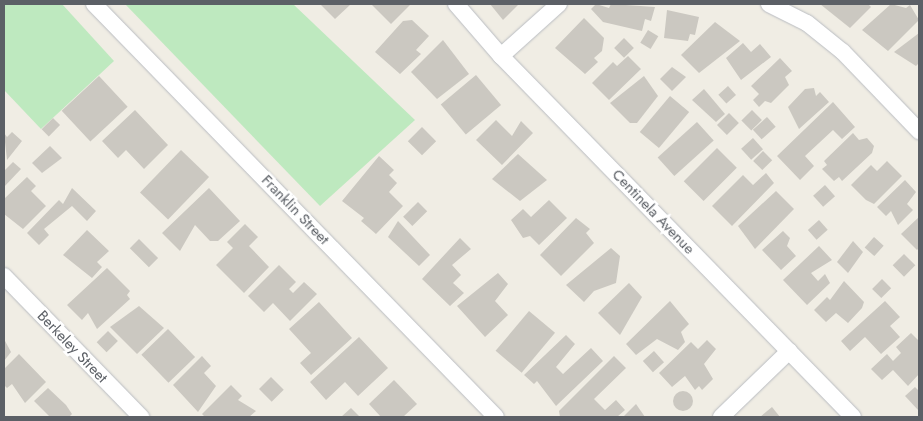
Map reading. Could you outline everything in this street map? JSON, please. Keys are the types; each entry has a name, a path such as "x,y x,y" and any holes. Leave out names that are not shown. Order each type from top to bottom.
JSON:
{"street":[{"name":"Franklin Street","path":"94,4 496,417"},
{"name":"Centinela Avenue","path":"456,4 501,56 853,417"},
{"path":"501,56 559,4"},
{"path":"769,4 806,23 843,52 919,131"},
{"name":"Berkeley Street","path":"4,276 141,417"},
{"path":"722,417 790,351"}],"green space":[{"path":"4,4 62,4 114,61 41,129 4,90"},
{"path":"125,4 293,4 415,120 320,206"}],"building":[{"path":"320,4 351,4 335,19"},
{"path":"371,4 411,4 391,24"},
{"path":"490,4 519,4 503,20"},
{"path":"596,4 609,8 611,4 655,7 651,21 645,19 642,31 603,22 591,9"},
{"path":"820,4 868,4 871,7 850,28"},
{"path":"891,4 906,8 910,5 919,20 888,51 862,30"},
{"path":"667,10 699,17 695,35 690,34 688,41 664,38"},
{"path":"584,18 604,38 602,51 594,58 598,62 585,74 555,48"},
{"path":"412,20 429,36 416,50 421,54 400,74 375,52 403,21"},
{"path":"715,22 740,41 699,73 681,55"},
{"path":"648,30 658,36 651,49 640,43"},
{"path":"919,33 919,63 916,66 894,52"},
{"path":"624,38 634,48 624,58 614,48"},
{"path":"443,40 469,74 437,99 411,72"},
{"path":"743,43 751,52 760,44 771,57 741,80 726,58"},
{"path":"628,56 641,69 609,100 592,83 613,62 617,66"},
{"path":"780,58 792,71 785,77 789,85 771,103 765,101 759,107 753,100 759,94 751,86"},
{"path":"672,67 686,77 672,91 660,79"},
{"path":"476,75 501,105 466,134 441,105"},
{"path":"99,76 128,107 90,141 62,111"},
{"path":"644,76 658,96 637,123 630,123 610,103"},
{"path":"728,86 736,95 726,104 718,95"},
{"path":"814,88 816,96 820,92 829,102 799,129 788,107 805,89"},
{"path":"704,89 725,114 716,122 692,100"},
{"path":"670,96 689,112 659,148 640,132"},
{"path":"833,102 855,127 842,139 833,130 805,156 814,166 800,180 777,156"},
{"path":"135,110 168,145 144,169 126,150 118,158 102,141"},
{"path":"752,110 762,120 751,131 741,121"},
{"path":"729,113 739,123 727,135 717,125"},
{"path":"767,117 776,127 762,139 753,130"},
{"path":"53,118 60,125 49,136 42,129"},
{"path":"496,120 512,136 521,121 533,133 502,165 476,140"},
{"path":"697,122 714,141 674,176 658,157"},
{"path":"422,127 436,141 422,155 408,141"},
{"path":"12,132 22,141 7,160 4,133 7,137"},
{"path":"853,133 859,140 867,138 874,146 872,153 842,181 839,177 834,181 822,169 827,165 824,161"},
{"path":"753,138 763,149 751,160 741,149"},
{"path":"50,146 62,158 42,173 32,163"},
{"path":"717,148 737,168 704,201 684,181"},
{"path":"181,150 209,177 168,220 140,192"},
{"path":"763,151 772,160 762,170 753,161"},
{"path":"518,154 547,180 520,201 492,179"},
{"path":"379,156 394,170 389,175 397,183 389,192 403,206 376,234 361,221 364,218 342,201"},
{"path":"887,161 902,176 874,204 866,200 851,185 871,165 877,171"},
{"path":"13,162 21,169 4,187 4,171"},
{"path":"766,173 774,183 732,226 712,206 743,175 753,185"},
{"path":"27,177 36,186 31,191 46,206 23,229 4,214 4,199"},
{"path":"905,180 916,192 907,204 913,210 898,225 891,211 886,216 877,207"},
{"path":"825,185 835,196 823,207 813,196"},
{"path":"72,188 96,211 87,221 72,206 44,229 49,235 39,245 27,233 59,200 63,204"},
{"path":"209,188 240,221 218,241 210,241 195,225 180,251 162,233"},
{"path":"776,191 794,209 755,249 738,226"},
{"path":"549,200 567,218 539,245 530,236 523,238 511,220 523,209 531,217"},
{"path":"418,202 427,211 412,226 403,217"},
{"path":"919,217 919,248 917,250 901,234"},
{"path":"576,218 590,229 586,233 594,243 561,276 540,255"},
{"path":"819,220 828,230 817,240 808,230"},
{"path":"398,221 430,255 419,266 388,237"},
{"path":"245,224 258,237 249,246 269,267 244,293 216,265 233,248 227,242"},
{"path":"87,230 109,251 97,262 102,267 92,278 63,255"},
{"path":"783,231 790,238 787,246 796,256 781,270 762,250"},
{"path":"874,237 884,246 874,256 865,247"},
{"path":"460,238 471,249 452,265 461,275 453,283 464,293 450,306 422,279"},
{"path":"139,239 158,258 149,267 130,248"},
{"path":"853,241 863,252 848,273 837,262"},
{"path":"819,246 832,260 811,273 818,281 825,274 830,283 807,305 783,280"},
{"path":"611,248 620,256 616,283 594,291 584,302 566,285"},
{"path":"904,254 915,265 904,277 893,265"},
{"path":"279,265 296,282 289,289 293,293 304,282 317,294 290,321 273,303 264,312 248,296"},
{"path":"107,268 130,291 127,295 130,299 97,329 88,313 82,320 67,305"},
{"path":"498,273 508,284 495,301 508,315 485,337 457,306"},
{"path":"882,279 891,288 881,298 872,289"},
{"path":"844,281 864,302 862,308 848,323 836,313 826,322 814,310 827,297 830,300"},
{"path":"629,283 642,297 620,335 598,313"},
{"path":"670,301 689,324 681,332 685,342 678,350 657,339 636,355 626,344"},
{"path":"885,301 900,317 890,326 900,337 881,354 865,337 850,351 841,341"},
{"path":"319,302 352,338 311,375 300,363 311,353 289,329"},
{"path":"139,306 164,328 137,354 110,327"},
{"path":"529,311 555,333 522,373 496,351"},
{"path":"168,329 195,357 168,383 141,355"},
{"path":"108,331 118,341 107,352 97,342"},
{"path":"911,333 919,341 919,374 908,386 893,370 882,380 871,369 887,354 893,361 901,353 896,347"},
{"path":"566,335 575,344 556,367 563,374 591,348 603,361 556,406 537,381 534,384 524,375"},
{"path":"359,337 388,368 358,396 345,382 326,400 310,382"},
{"path":"4,339 11,352 4,361"},
{"path":"707,340 716,349 704,364 713,379 702,390 699,386 695,390 685,376 672,387 659,373 691,342 698,349"},
{"path":"654,351 664,362 653,372 643,361"},
{"path":"19,354 46,382 25,403 12,384 7,388 4,385 4,369"},
{"path":"202,356 211,366 204,373 216,386 198,412 173,385"},
{"path":"614,356 626,368 594,399 605,410 616,400 625,410 617,417 560,417 559,411"},
{"path":"271,377 284,390 272,402 259,389"},
{"path":"394,380 417,404 403,417 381,417 369,404"},
{"path":"231,385 242,396 238,400 256,411 249,417 205,417 202,414"},
{"path":"915,387 919,391 919,411 905,396"},
{"path":"48,388 66,405 72,414 69,417 50,417 34,401"},
{"path":"683,391 690,394 693,401 690,408 683,411 676,408 673,401 676,394"},
{"path":"636,404 645,417 623,417"},
{"path":"772,407 780,417 760,417"},
{"path":"351,408 360,417 341,417"}]}
